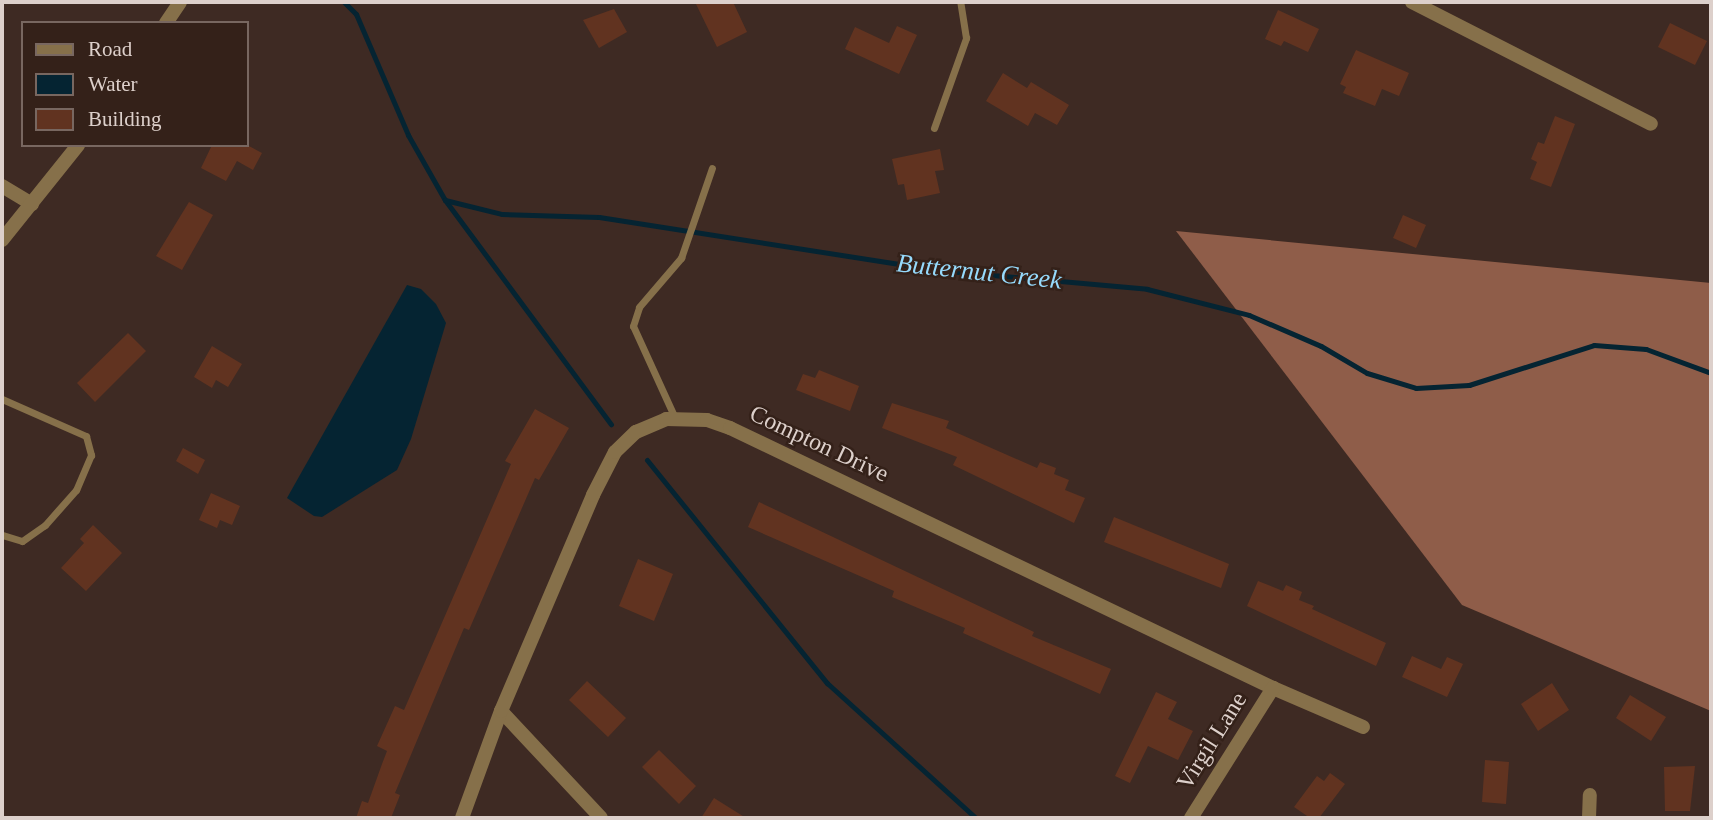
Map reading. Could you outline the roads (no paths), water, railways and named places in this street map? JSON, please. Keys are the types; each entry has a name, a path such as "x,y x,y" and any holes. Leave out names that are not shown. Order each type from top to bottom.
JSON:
{"street":[{"path":"167,21 180,2"},
{"path":"1412,2 1651,124"},
{"path":"2,240 76,147"},
{"path":"2,186 32,204"},
{"name":"Compton Drive","path":"462,818 501,711 615,452 636,432 675,418 707,420 730,428 1273,688 1363,727"},
{"name":"Virgil Lane","path":"1191,818 1273,688"},
{"path":"501,711 601,818"},
{"path":"1588,818 1590,795"}],"lane":[{"path":"934,128 965,38 960,2"},
{"path":"675,418 633,326 639,307 681,258 712,168"},
{"path":"2,399 86,436 91,455 76,490 45,525 22,541 2,535"}],"water":[{"path":"407,285 421,289 436,304 446,323 411,439 397,470 322,517 314,516 287,498"}],"waterway":[{"path":"344,2 356,14 408,135 445,200 611,424"},
{"name":"Butternut Creek","path":"445,200 502,214 599,217 936,270 1147,289 1249,315 1321,346 1367,373 1416,388 1469,385 1594,345 1646,349 1711,373"},
{"path":"647,460 827,683 976,818"}]}
